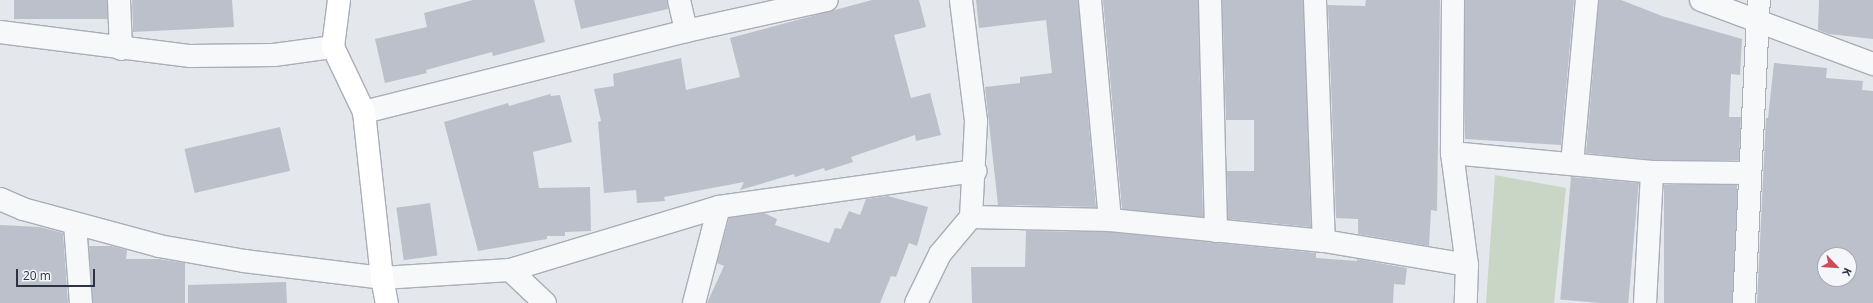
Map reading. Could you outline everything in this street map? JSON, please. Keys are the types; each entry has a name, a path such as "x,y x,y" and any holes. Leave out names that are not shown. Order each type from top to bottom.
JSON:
{"street":[{"path":"119,0 121,49"},
{"path":"339,0 333,46 364,112 382,278 387,303"},
{"path":"679,0 686,31"},
{"path":"364,112 686,31 827,0"},
{"path":"916,303 940,254 971,217 975,171 976,121 961,0"},
{"path":"1090,0 1110,220"},
{"path":"1210,0 1216,231"},
{"path":"1315,0 1324,241"},
{"path":"1453,0 1452,153 1467,265 1466,303"},
{"path":"1572,164 1587,0"},
{"path":"1701,0 1758,10 1873,64"},
{"path":"1744,303 1758,10"},
{"path":"0,32 121,49 190,56 266,55 333,46"},
{"path":"1452,153 1652,172 1750,173"},
{"path":"0,199 75,224 159,246 244,261 382,278 510,270 719,207 975,171"},
{"path":"1645,303 1652,172"},
{"path":"694,303 719,207"},
{"path":"971,217 1110,220 1324,241 1467,265"},
{"path":"75,224 81,303"},
{"path":"510,270 545,303"}],"green space":[{"path":"1495,175 1566,188 1554,303 1486,303"}],"building":[{"path":"14,0 107,0 107,19 14,19"},
{"path":"132,0 232,0 234,27 133,32"},
{"path":"473,0 534,0 545,42 493,56 492,52 426,70 427,73 385,83 375,39 427,27 424,13"},
{"path":"574,0 667,0 668,9 581,29"},
{"path":"872,0 919,0 926,27 894,35 911,98 930,93 941,135 916,141 915,135 851,157 853,162 825,171 824,168 795,177 794,174 740,190 744,182 664,197 665,201 637,203 636,190 604,193 598,122 601,121 594,89 614,86 613,74 681,58 686,90 740,77 730,38"},
{"path":"976,0 1078,0 1096,207 998,205 985,87 1020,83 1020,77 1052,73 1046,20 979,28"},
{"path":"1103,0 1198,0 1203,217 1122,209"},
{"path":"1222,0 1303,0 1311,227 1228,219 1227,171 1254,171 1254,120 1226,120"},
{"path":"1366,0 1440,0 1437,211 1431,210 1429,246 1358,234 1358,219 1336,218 1328,5 1365,6"},
{"path":"1465,0 1574,0 1561,145 1465,139"},
{"path":"1599,0 1621,0 1662,16 1742,39 1740,75 1731,74 1729,117 1741,117 1739,160 1653,160 1586,153"},
{"path":"1819,0 1873,0 1873,39 1829,34 1818,30"},
{"path":"1774,63 1827,68 1826,78 1863,81 1862,90 1873,91 1873,303 1757,303 1766,118 1768,118"},
{"path":"550,94 551,96 560,95 572,142 533,152 539,188 590,187 591,231 565,232 565,236 547,236 547,239 478,251 444,122 508,103 509,106"},
{"path":"280,127 290,171 195,193 185,149"},
{"path":"1571,177 1639,183 1628,303 1600,303 1560,300"},
{"path":"1664,185 1737,185 1737,303 1664,303"},
{"path":"888,196 928,207 917,246 909,243 896,277 891,276 880,303 707,303 724,266 717,263 729,218 764,213 777,219 775,225 829,243 835,228 841,229 849,211 860,215 866,199"},
{"path":"430,203 437,255 404,260 396,208"},
{"path":"0,225 40,227 63,233 68,303 0,303"},
{"path":"1026,231 1109,232 1316,253 1316,258 1357,261 1357,259 1407,268 1405,285 1394,284 1393,303 972,303 971,267 1025,267"},
{"path":"89,246 111,246 127,250 126,259 159,259 185,263 185,303 93,303"},
{"path":"286,282 287,303 188,303 188,285"}]}
